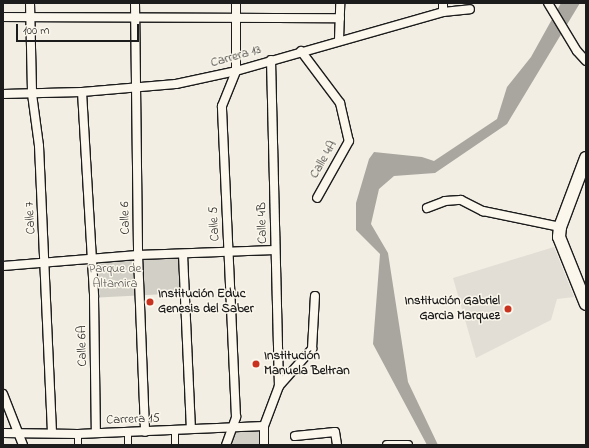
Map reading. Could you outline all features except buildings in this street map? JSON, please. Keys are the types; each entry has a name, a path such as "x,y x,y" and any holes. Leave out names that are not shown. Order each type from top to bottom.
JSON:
{"main road":[{"path":"586,158 560,227 559,237 582,287 586,303"}],"street":[{"name":"Calle 7","path":"30,3 32,94 39,146 52,432"},
{"name":"Calle 6","path":"136,3 135,89 138,255 145,432"},
{"name":"Calle 5","path":"226,445 236,417 222,106 236,71 236,3"},
{"path":"339,40 340,3"},
{"path":"443,3 443,12"},
{"path":"548,3 565,33 586,61"},
{"name":"Carrera 13","path":"3,94 135,89 176,84 236,71 339,40 443,12 470,9"},
{"path":"3,17 236,20 340,18"},
{"name":"Calle 4A","path":"301,51 340,103 349,141 317,198"},
{"name":"Calle 4B","path":"271,60 278,386"},
{"path":"82,92 92,258"},
{"path":"427,208 445,201 462,200 483,211 560,227"},
{"path":"3,266 45,261 138,255 275,250"},
{"path":"184,254 191,429"},
{"name":"Calle 6A","path":"92,258 96,433"},
{"path":"264,445 264,426 278,386 312,350 315,296"},
{"path":"3,394 23,445"},
{"name":"Carrera 15","path":"3,433 18,435 52,432 78,434 128,433 234,425 264,426"},
{"path":"175,430 175,445"},
{"path":"295,436 335,432 337,445"},
{"path":"128,433 128,445"},
{"path":"78,434 78,445"},
{"path":"387,445 408,445"}],"shaded area":[{"path":"561,3 580,3 507,124 435,173 394,176 379,189 371,224 388,253 408,382 438,445 427,445 373,344 380,254 356,230 356,203 369,159 374,152 422,157 434,161 497,119 507,87 531,57"},
{"name":"Institución Gabriel Garcia Marquez","path":"554,247 574,297 557,299 551,320 476,358 453,278"}],"green space":[{"name":"Parque de Altamira","path":"183,254 185,293 94,298 92,259"},
{"path":"263,426 263,445 228,445 235,428"}],"place":[{"name":"Institución Educ Genesis del Saber","path":"150,302"},
{"name":"Institución Gabriel Garcia Marquez","path":"508,309"},
{"name":"Institución Manuela Beltran","path":"256,364"}]}
